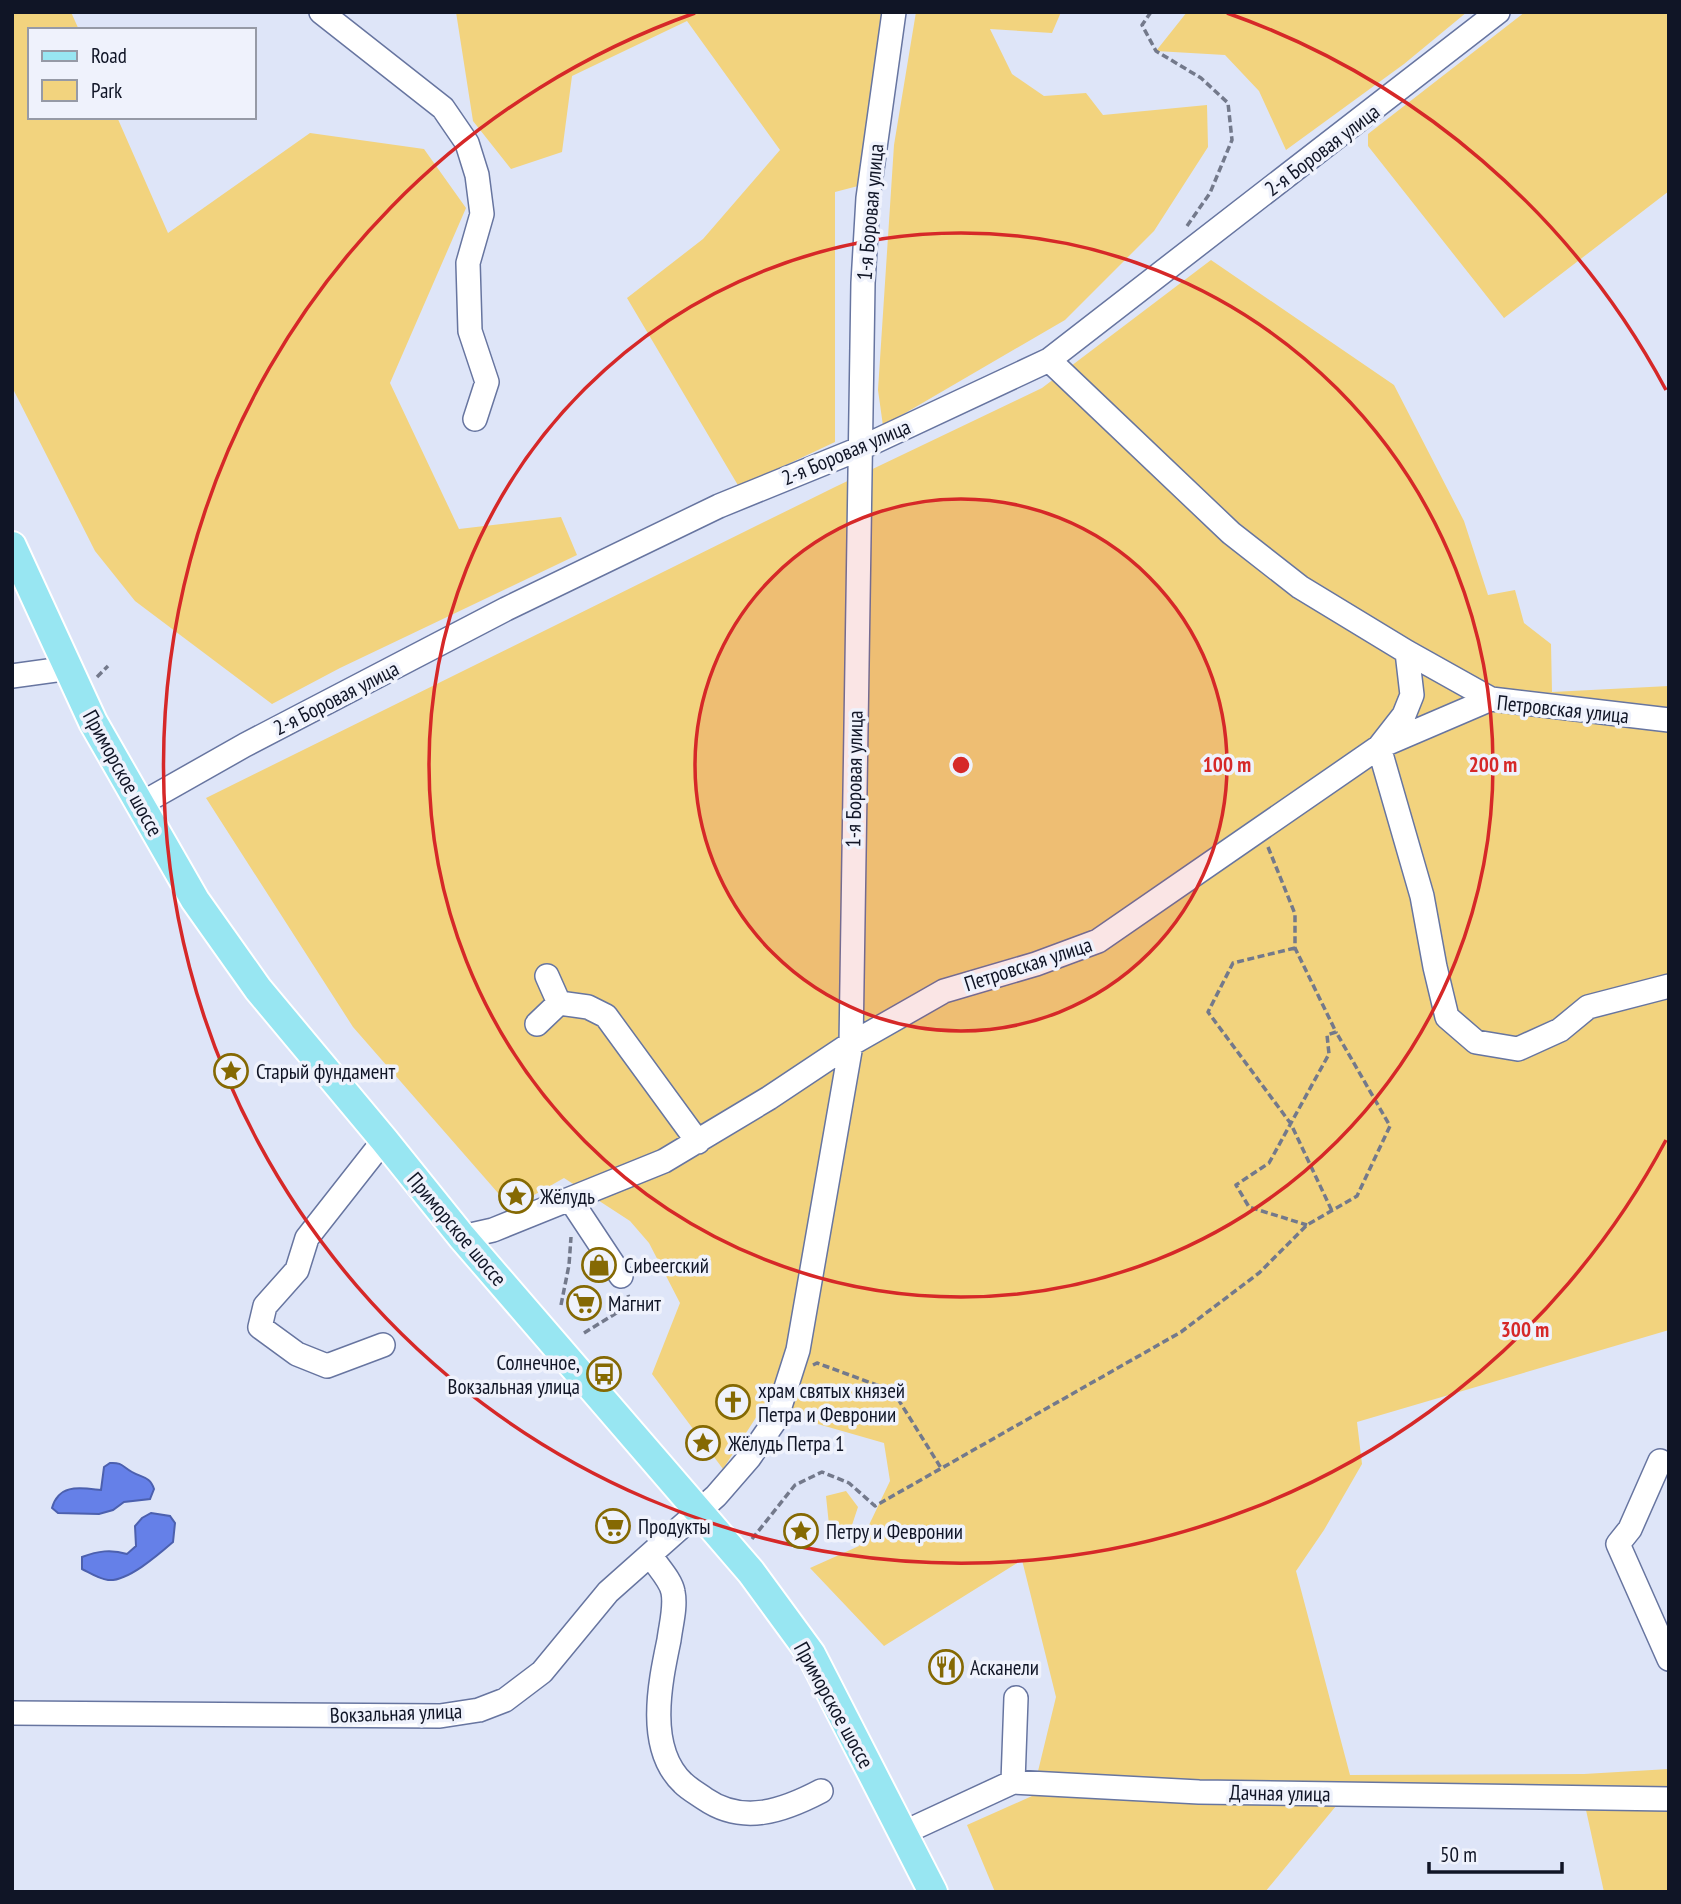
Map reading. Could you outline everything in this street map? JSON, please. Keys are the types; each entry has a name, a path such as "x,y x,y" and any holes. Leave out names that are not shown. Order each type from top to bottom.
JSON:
{"main road":[{"name":"Приморское шоссе","path":"12,546 93,722 195,900 258,989 462,1237 751,1572 811,1654 933,1892"}],"street":[{"path":"321,12 443,108 467,143 477,175 482,214 468,263 470,331 487,383 475,419"},
{"name":"1-я Боровая улица","path":"699,1511 749,1458 776,1419 798,1350 851,1045 863,283 868,198 894,12"},
{"name":"2-я Боровая улица","path":"139,805 245,745 506,609 719,506 859,449 1049,360 1361,121 1498,12"},
{"path":"1049,360 1230,533 1300,587 1491,699"},
{"path":"1407,652 1412,695 1404,715 1379,747 1422,896 1447,1017 1476,1042 1518,1049 1560,1030 1588,1007 1669,986"},
{"path":"12,676 70,668"},
{"name":"Петровская улица","path":"462,1237 493,1230 664,1161 851,1045 944,991 1036,964 1098,941 1379,747 1491,699 1669,720"},
{"path":"547,976 559,1003"},
{"path":"537,1024 559,1003"},
{"path":"559,1003 588,1007 606,1016 698,1142"},
{"path":"383,1345 327,1366 297,1354 260,1327 265,1306 297,1270 307,1238 384,1140"},
{"path":"570,1199 621,1276"},
{"path":"1660,1461 1630,1529 1618,1544 1669,1659"},
{"name":"Вокзальная улица","path":"12,1713 440,1716 479,1710 505,1700 542,1672 608,1592 699,1511"},
{"path":"651,1556 673,1589 673,1614 658,1707 661,1740 672,1768 683,1783 716,1807 747,1815 792,1806 821,1791"},
{"path":"1013,1782 1016,1698"},
{"name":"Дачная улица","path":"903,1833 1013,1782 1199,1792 1669,1799"}],"path":[{"path":"1151,12 1142,25 1156,51 1201,78 1228,103 1232,140 1210,193 1180,235"},
{"path":"750,1541 795,1485 822,1472 849,1483 875,1506 1181,1332 1259,1273 1307,1225 1357,1196 1390,1126 1336,1032 1295,948 1295,914 1261,829"},
{"path":"1295,948 1233,963 1208,1012 1291,1124 1332,1211"},
{"path":"1307,1225 1248,1207 1236,1185 1269,1163 1329,1054 1326,1035 1336,1032"},
{"path":"561,1305 569,1265 571,1221 582,1219"},
{"path":"584,1333 631,1304 621,1276"},
{"path":"790,1375 817,1363 893,1391 941,1468"}],"green space":[{"path":"12,12 71,12 78,28 28,28 28,119 118,119 168,233 310,133 424,149 466,208 390,383 459,529 561,517 577,555 340,668 272,704 135,601 95,551 12,387"},
{"path":"456,12 884,12 858,186 835,192 835,442 739,487 627,298 703,239 780,150 687,21 572,76 562,152 511,169 473,121"},
{"path":"916,12 1061,12 1052,33 990,29 1012,74 1044,96 1086,93 1103,115 1207,105 1208,147 1154,231 1065,320 883,426 878,390 894,145"},
{"path":"1187,12 1467,12 1404,64 1286,150 1259,91 1225,55 1156,51"},
{"path":"1525,12 1669,12 1669,191 1504,318 1368,146 1368,134"},
{"path":"1211,260 1394,385 1464,521 1488,595 1515,590 1524,623 1551,644 1552,692 1669,686 1669,1330 1357,1422 1362,1464 1324,1530 1296,1571 1350,1775 1584,1774 1669,1769 1669,1892 1604,1892 1586,1810 1336,1806 1265,1892 995,1892 967,1825 1032,1796 1056,1697 1022,1560 884,1646 810,1568 859,1546 890,1481 884,1443 762,1408 723,1469 652,1374 680,1303 649,1243 630,1221 564,1178 511,1208 353,1027 206,798 835,487 1042,388"},
{"path":"846,1491 858,1507 852,1525 829,1525 826,1496"}],"water":[{"path":"110,1463 120,1464 148,1479 154,1489 150,1499 124,1502 113,1510 99,1514 58,1513 52,1508 55,1500 65,1491 79,1488 101,1490 104,1467"},
{"path":"151,1513 170,1516 175,1523 173,1542 159,1554 142,1567 116,1579 101,1578 82,1569 82,1557 88,1555 110,1551 127,1554 136,1546 135,1526"}],"place":[{"name":"Старый фундамент","path":"231,1071"},
{"name":"Жёлудь","path":"516,1196"},
{"name":"Сиbeerский","path":"599,1265"},
{"name":"Магнит","path":"584,1303"},
{"name":"Солнечное, Вокзальная улица","path":"604,1374"},
{"name":"храм святых князей Петра и Февронии","path":"733,1402"},
{"name":"Жёлудь Петра 1","path":"703,1443"},
{"name":"Продукты","path":"613,1526"},
{"name":"Петру и Февронии","path":"801,1531"},
{"name":"Асканели","path":"946,1667"}]}
